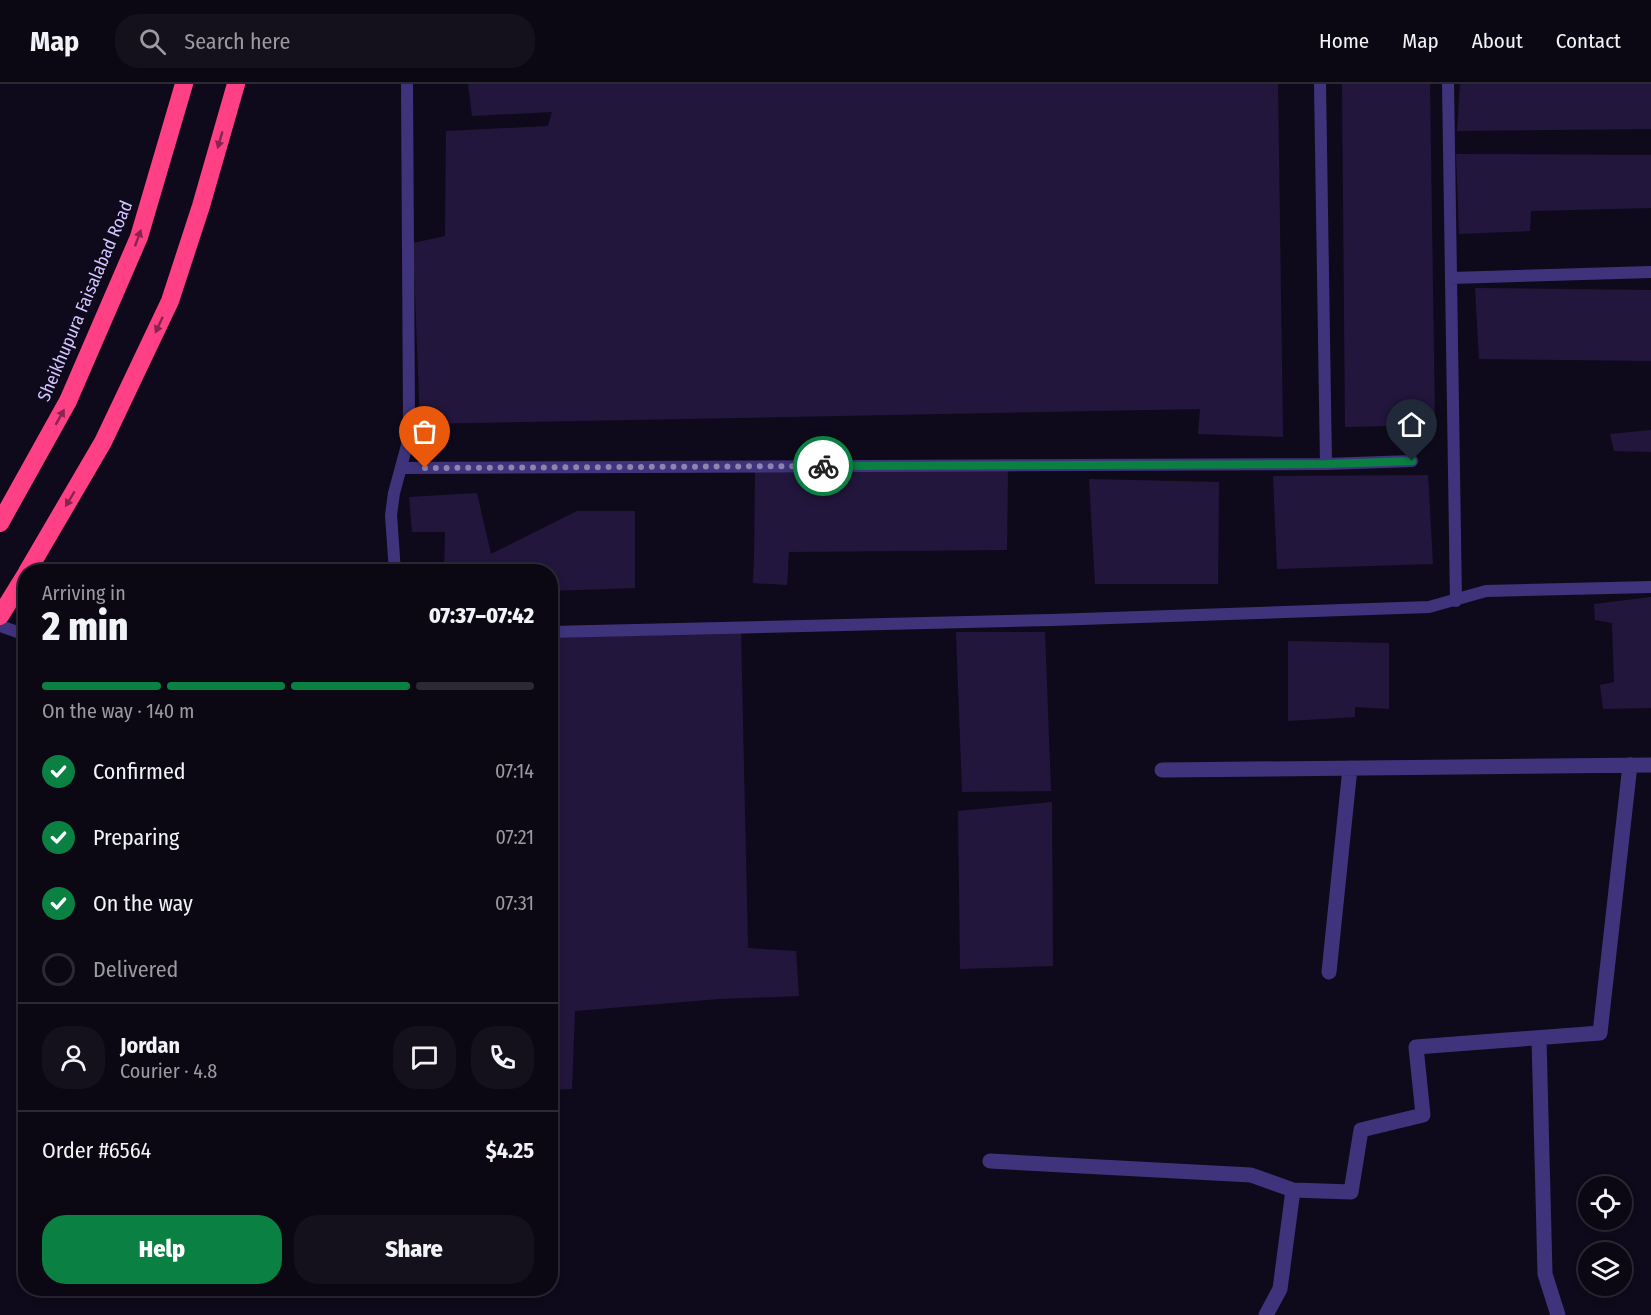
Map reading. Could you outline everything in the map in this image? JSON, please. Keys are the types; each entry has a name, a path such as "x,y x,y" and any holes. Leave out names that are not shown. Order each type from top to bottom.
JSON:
{"highway":[{"name":"Sheikhupura Faisalabad Road","path":"0,523 68,401 139,237 184,84"},
{"path":"31,564 103,442 170,301 201,206 236,84"},
{"path":"0,616 18,586"}],"street":[{"path":"990,1161 1251,1175 1293,1190 1351,1192 1360,1130 1423,1115 1416,1047 1600,1033 1630,765"},
{"path":"1162,770 1651,765"},
{"path":"1329,972 1350,768"},
{"path":"1539,1038 1545,1274 1558,1315"},
{"path":"1266,1315 1280,1289 1293,1190"}],"lane":[{"path":"394,564 391,515 394,493 407,445 409,418 407,84"},
{"path":"1320,84 1326,464"},
{"path":"1448,84 1456,601"},
{"path":"1451,278 1651,272"},
{"path":"401,468 1326,464 1412,461"},
{"path":"558,632 1417,608 1456,601 1486,591 1651,587"},
{"path":"0,626 18,632"}],"building":[{"path":"468,84 1278,84 1283,437 1198,434 1200,409 420,424 413,243 445,236 446,131 548,126 552,112 472,116"},
{"path":"1342,84 1430,84 1435,425 1345,427"},
{"path":"1460,84 1651,84 1651,129 1457,131"},
{"path":"1456,154 1651,155 1651,208 1531,211 1530,231 1459,234"},
{"path":"1475,288 1651,290 1651,361 1479,359"},
{"path":"1651,430 1651,452 1614,451 1610,434"},
{"path":"1008,470 1007,550 789,552 787,585 753,583 755,472"},
{"path":"1428,475 1433,564 1277,569 1273,476"},
{"path":"1089,479 1219,482 1218,584 1095,584"},
{"path":"477,493 491,554 577,511 635,511 635,588 558,591 558,564 444,564 445,532 412,532 409,497"},
{"path":"1651,597 1651,708 1603,709 1600,685 1614,682 1612,623 1595,620 1594,604"},
{"path":"741,632 748,948 796,951 799,996 719,999 575,1011 572,1089 558,1090 558,638"},
{"path":"956,632 1045,632 1051,791 962,792"},
{"path":"1288,641 1389,643 1389,709 1355,707 1355,717 1288,721"},
{"path":"1052,802 1053,966 960,969 958,811"}],"way so far":[{"path":"425,468 823,466"}],"route":[{"path":"823,466 1326,464 1412,461"}]}
